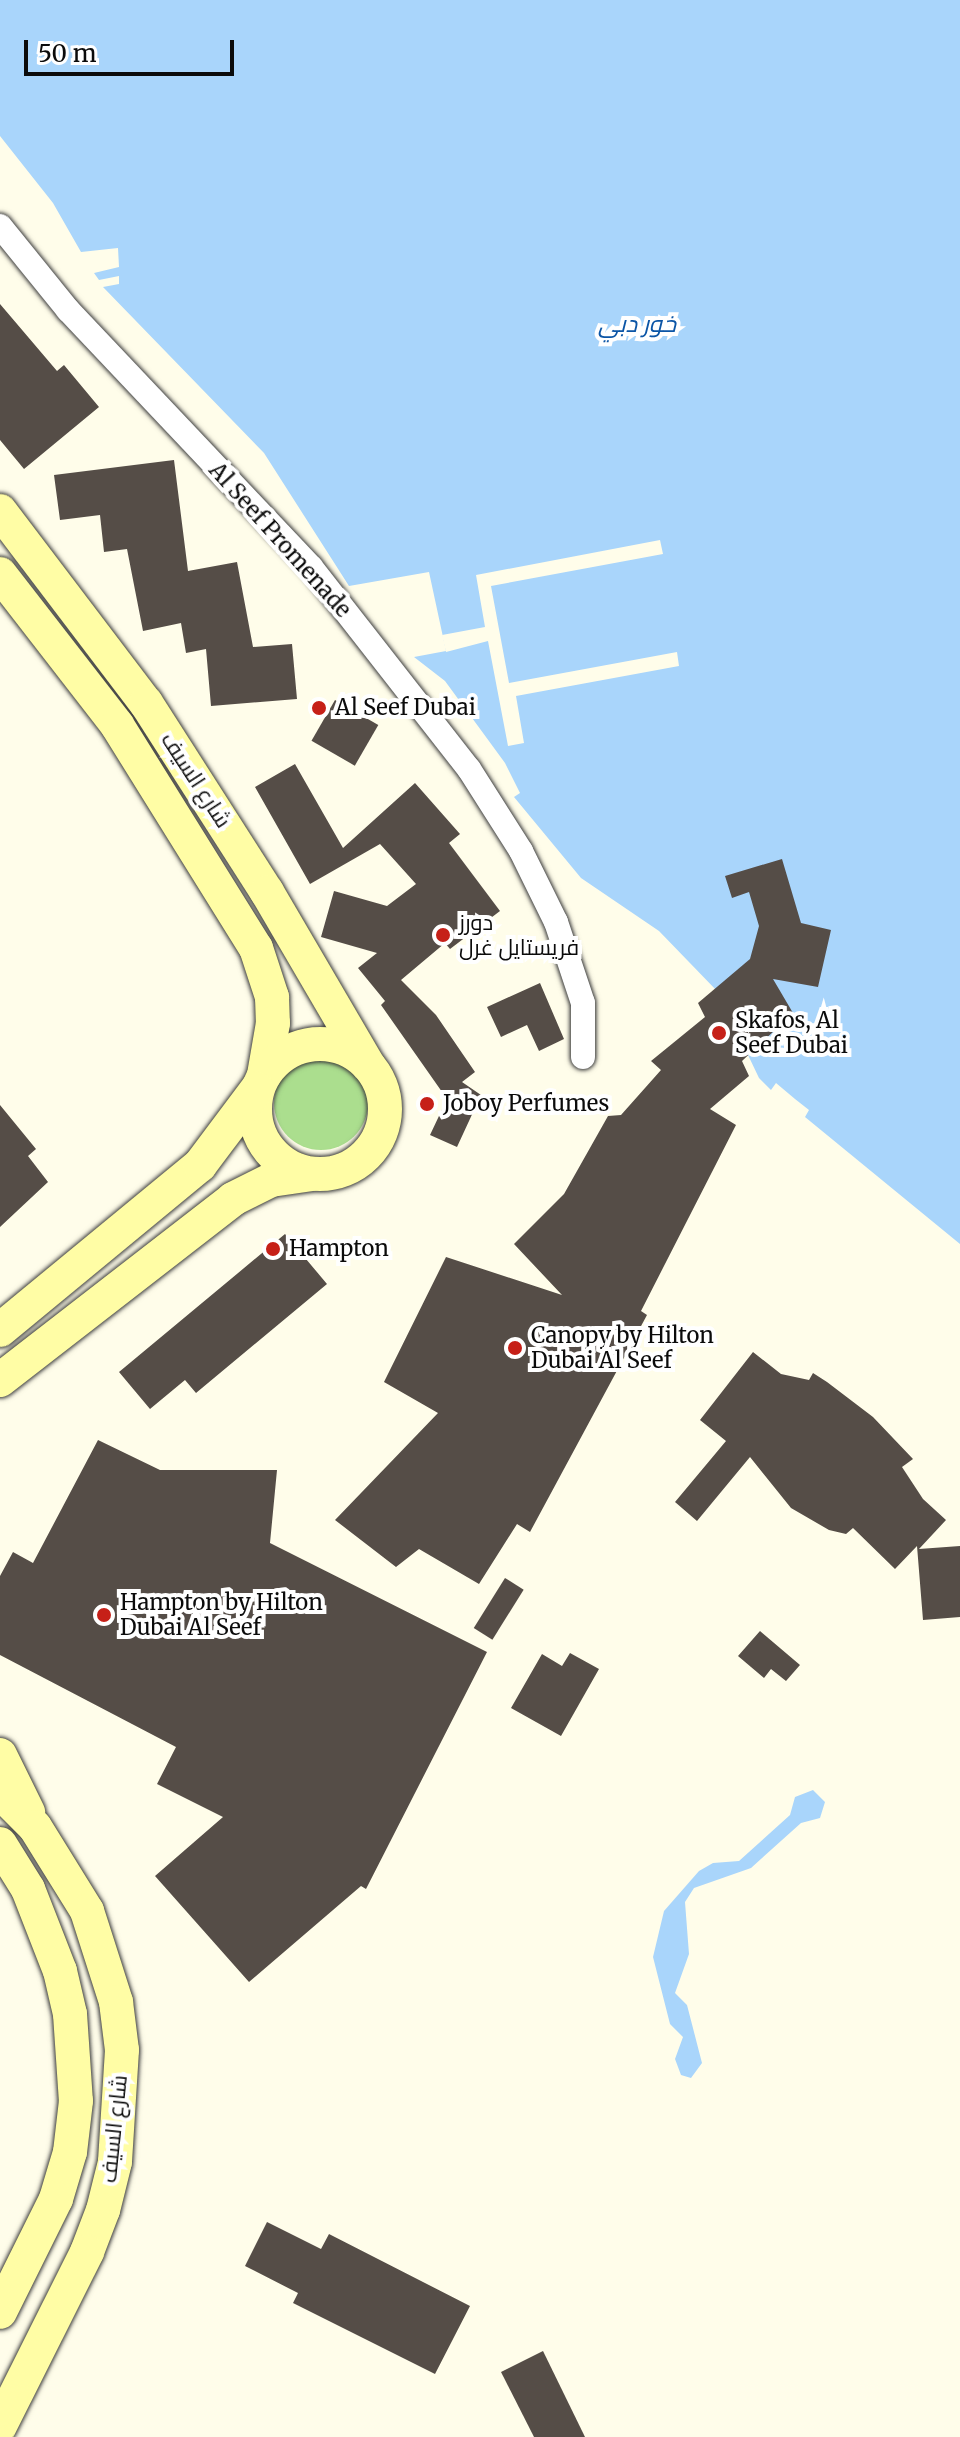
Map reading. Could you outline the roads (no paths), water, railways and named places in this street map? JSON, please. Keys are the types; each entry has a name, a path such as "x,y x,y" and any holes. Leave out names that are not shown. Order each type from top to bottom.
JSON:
{"street":[{"name":"Al Seef Promenade","path":"0,226 68,310 311,567 469,769 521,851 556,922 583,1003 583,1057"},
{"name":"شارع السيف","path":"0,511 146,703 267,892 381,1087 386,1112 376,1144 349,1168 271,1180 233,1199 0,1380"},
{"name":"شارع السيف","path":"0,574 117,725 256,948 272,997 273,1023 255,1122 269,1151 281,1162 311,1174"},
{"name":"شارع السيف","path":"0,1330 200,1165 275,1061 305,1046 339,1047 368,1065"},
{"name":"شارع السيف","path":"0,1755 35,1827"},
{"name":"شارع السيف","path":"0,1792 35,1827 65,1869 103,1956 117,2014 122,2098 115,2162 87,2252 0,2426"},
{"name":"شارع السيف","path":"0,1844 28,1889 60,1971 70,2014 76,2101 70,2152 56,2199 0,2312"}],"water":[{"name":"خور دبي","path":"0,0 960,0 960,1244 805,1117 809,1110 776,1083 771,1090 759,1078 718,992 659,931 581,878 514,797 520,793 505,763 445,681 414,657 446,651 429,572 349,586 264,453 103,287 119,284 119,276 99,280 94,273 119,267 118,248 81,252 53,203 0,136"},
{"path":"813,1790 825,1802 820,1818 801,1823 751,1868 694,1888 685,1902 689,1954 675,1993 687,2005 702,2063 691,2078 681,2075 675,2059 683,2037 670,2024 653,1957 664,1911 699,1871 713,1863 739,1861 790,1815 795,1797"}],"place":[{"name":"Al Seef Dubai","path":"319,708"},
{"name":"دورز فريستايل غرل","path":"443,935"},
{"name":"Skafos, Al Seef Dubai","path":"719,1033"},
{"name":"Joboy Perfumes","path":"427,1104"},
{"name":"Hampton","path":"273,1249"},
{"name":"Canopy by Hilton Dubai Al Seef","path":"515,1348"},
{"name":"Hampton by Hilton Dubai Al Seef","path":"104,1615"}]}
